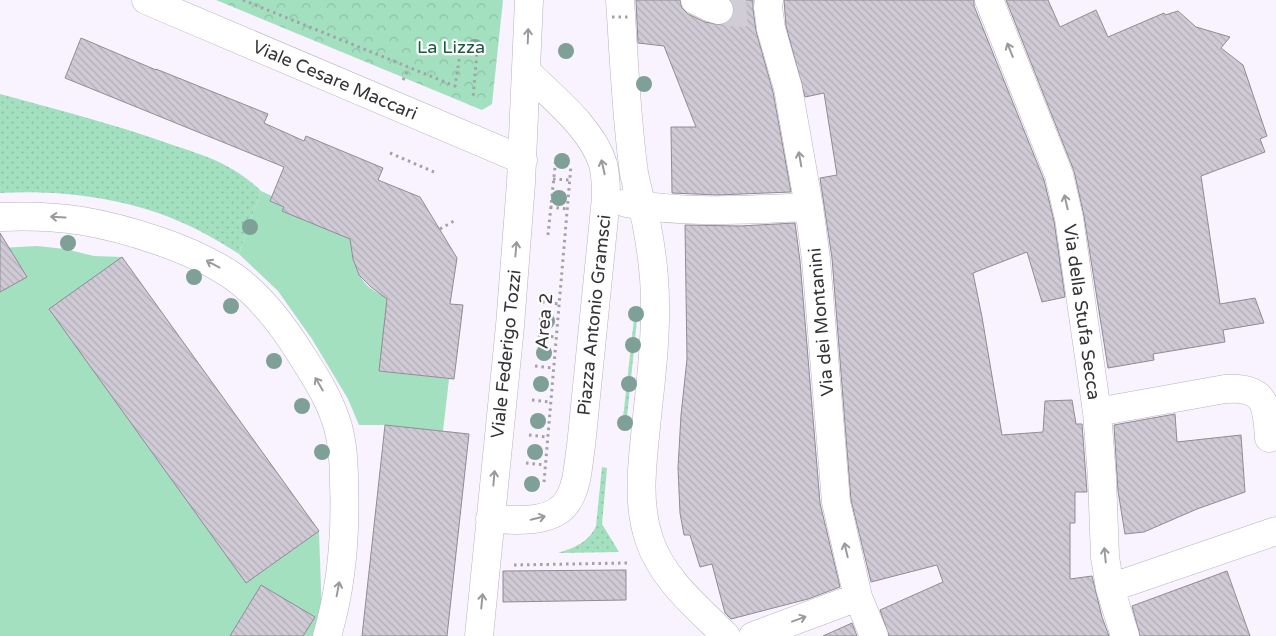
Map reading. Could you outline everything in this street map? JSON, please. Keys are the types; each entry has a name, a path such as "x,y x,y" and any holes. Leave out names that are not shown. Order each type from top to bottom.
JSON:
{"street":[{"name":"Viale Cesare Maccari","path":"146,0 523,160"},
{"path":"526,71 529,0"},
{"name":"Via della Stufa Secca","path":"989,0 1053,160 1063,190 1069,218 1096,412 1102,477 1105,557 1110,588 1125,636"},
{"name":"Via dei Montanini","path":"763,6 788,88 809,207 816,259 836,502 858,597 874,636"},
{"path":"621,12 634,175 648,232 655,304 652,368 642,467 641,493 646,527 659,562 682,592 726,636"},
{"name":"Viale Federigo Tozzi","path":"479,636 510,326 523,160 526,71"},
{"name":"Piazza Antonio Gramsci","path":"490,518 520,521 548,516 568,502 573,491 580,454 606,198 603,165 589,138 526,71"},
{"path":"606,198 691,211 809,207"},
{"path":"0,217 35,216 85,220 126,230 173,246 216,266 234,277 254,295 281,326 301,354 332,410 341,447 345,506 344,547 338,590 327,636"},
{"path":"1096,412 1226,389 1242,388 1257,395 1264,404 1268,415 1270,438"},
{"path":"1110,588 1276,531"},
{"path":"753,636 858,597"}],"path":[{"path":"243,0 455,86 461,48 477,52 473,98"},
{"path":"390,153 434,172"},
{"name":"Area 2","path":"543,485 572,159"},
{"path":"553,179 570,180"},
{"path":"550,208 568,209"},
{"path":"440,229 454,221"},
{"path":"542,302 559,304"},
{"path":"538,336 556,337"},
{"path":"535,366 554,368"},
{"path":"532,400 550,402"},
{"path":"529,435 548,437"},
{"path":"526,463 545,465"},
{"path":"510,565 659,562"}],"green space":[{"name":"La Lizza","path":"216,0 503,0 492,104 482,110"},
{"path":"0,94 144,135 216,160 239,173 261,191 239,254 184,224 155,212 133,206 67,194 0,193"},
{"path":"261,191 272,196 270,201 284,207 282,211 354,239 354,258 360,275 371,289 389,297 379,371 449,379 443,431 385,425 359,425 348,399 312,339 278,291 239,254"},
{"path":"37,246 65,249 94,256 122,257 319,531 322,619 316,636 0,636 0,248"},
{"path":"635,310 638,310 626,427 622,427"},
{"path":"602,467 607,468 602,524 619,552 558,553 585,540 593,532 596,526"}],"building":[{"path":"636,0 680,0 682,8 688,14 705,22 722,25 729,22 734,15 734,7 731,0 753,0 756,31 773,92 791,192 717,195 672,193 671,127 696,127 664,46 638,43"},
{"path":"784,0 974,0 974,6 1044,180 1054,221 1065,297 1042,302 1027,252 973,273 1002,435 1043,432 1045,401 1072,400 1076,424 1082,424 1087,492 1075,492 1075,523 1070,523 1070,579 1092,576 1102,617 1109,636 889,636 880,610 943,582 937,565 871,582 851,500 832,258 820,178 837,175 824,93 805,97 786,26"},
{"path":"1006,0 1048,0 1060,27 1096,10 1108,37 1164,13 1165,15 1178,11 1196,27 1230,37 1221,48 1243,65 1267,136 1260,139 1265,152 1201,176 1220,304 1255,298 1264,323 1223,330 1225,342 1153,354 1154,360 1108,368 1084,216 1074,171"},
{"path":"81,38 268,114 264,123 304,141 306,136 383,168 378,180 420,197 457,258 450,304 463,305 454,379 379,371 387,299 359,275 353,259 350,239 282,211 284,207 270,201 284,167 65,78"},
{"path":"795,223 800,261 820,503 840,587 808,599 731,619 725,613 712,564 700,567 690,535 684,535 680,513 678,468 687,359 685,225 740,226"},
{"path":"0,233 27,277 0,292"},
{"path":"122,257 319,531 246,583 49,309"},
{"path":"1175,414 1177,442 1241,435 1245,492 1197,509 1144,532 1125,534 1118,491 1114,425"},
{"path":"385,425 469,434 447,636 362,636"},
{"path":"626,570 626,600 503,602 503,571"},
{"path":"1227,571 1250,636 1140,636 1132,606"},
{"path":"261,585 315,617 303,636 230,636"},
{"path":"852,623 857,636 823,636"}],"tunnel":[{"path":"719,10 737,13 752,12"}]}
